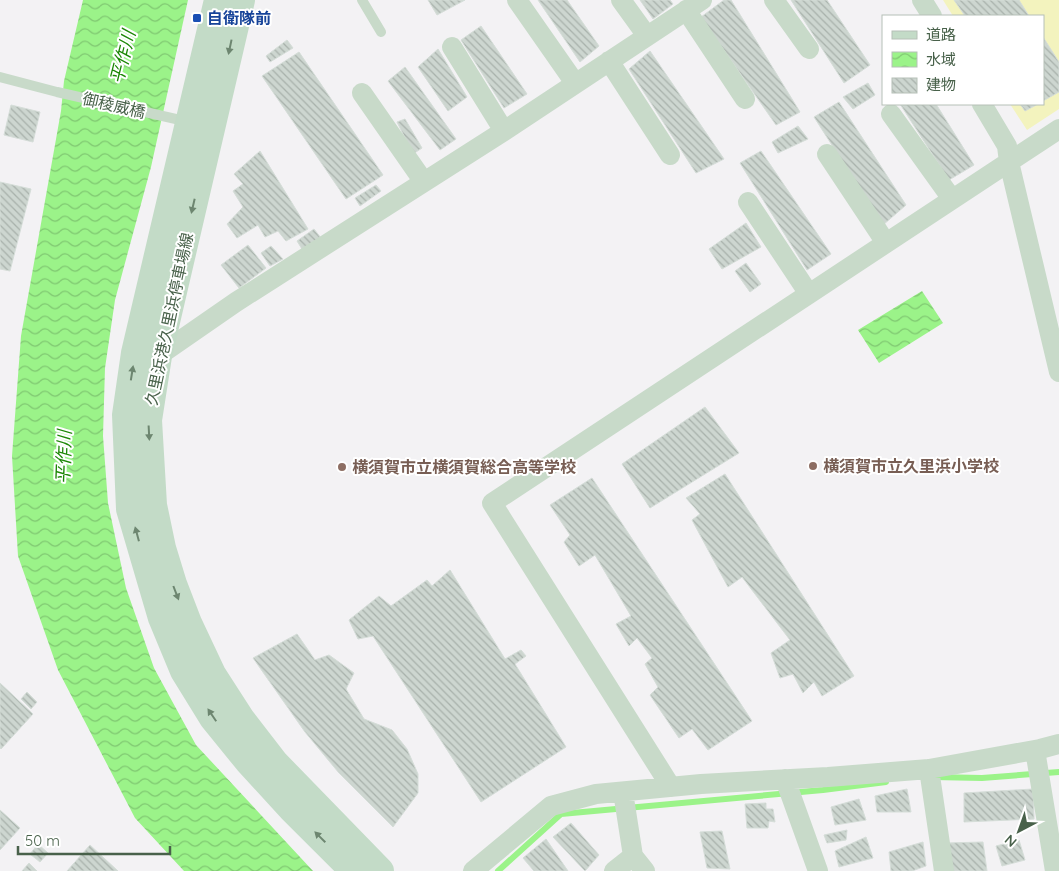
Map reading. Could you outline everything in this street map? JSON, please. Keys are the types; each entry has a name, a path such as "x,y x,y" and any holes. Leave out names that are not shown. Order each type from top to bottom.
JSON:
{"main road":[{"name":"久里浜港久里浜停車場線","path":"218,0 195,123 148,420 153,505 172,584 212,674 241,719 275,763 380,871"},
{"name":"久里浜港久里浜停車場線","path":"241,0 195,123 133,371 126,415 130,509 162,618 184,671 212,718 292,809 354,871"}],"street":[{"path":"516,0 575,84"},
{"path":"620,0 647,36"},
{"path":"774,0 809,49"},
{"path":"922,0 931,15"},
{"path":"158,356 236,302 504,131 694,5 744,99"},
{"path":"452,47 504,131"},
{"path":"609,61 670,155"},
{"path":"362,93 424,182"},
{"path":"983,105 1007,146 1009,162 1059,372"},
{"path":"891,114 952,199"},
{"path":"671,788 492,503 1059,129"},
{"path":"827,154 886,243"},
{"path":"748,202 809,294"},
{"path":"473,871 551,806 596,794 929,768 1035,750 1059,744"},
{"path":"1035,750 1055,871"},
{"path":"929,768 944,871"},
{"path":"785,779 818,871"},
{"path":"614,871 639,863 623,792"}],"lane":[{"path":"362,0 381,32"},
{"name":"御稜威橋","path":"0,76 57,92 195,123"}],"shaded area":[{"path":"943,0 1059,0 1059,109 1027,130 1011,105 1044,105 1044,15 952,15"}],"water":[{"name":"平作川","path":"83,0 188,0 151,167 115,300 105,368 103,436 108,503 126,588 154,668 196,745 313,871 184,871 135,818 58,670 18,556 12,456 21,336 61,111 64,81"},
{"path":"922,291 943,323 879,363 858,330"}],"building":[{"path":"428,0 465,0 437,15"},
{"path":"538,0 567,0 599,46 580,62"},
{"path":"640,0 670,0 673,4 653,19"},
{"path":"724,0 731,0 800,112 776,125 701,17"},
{"path":"791,0 827,0 870,65 844,83"},
{"path":"954,0 1019,0 1028,15 964,15"},
{"path":"481,26 527,94 504,108 461,40"},
{"path":"1044,39 1059,62 1059,92 1044,100"},
{"path":"287,40 293,48 270,62 266,56"},
{"path":"438,49 467,97 448,111 418,67"},
{"path":"650,51 724,159 696,173 629,69"},
{"path":"299,52 383,175 346,199 262,76"},
{"path":"405,67 456,139 440,150 388,81"},
{"path":"868,83 875,95 853,109 843,97"},
{"path":"839,102 906,205 883,225 814,117"},
{"path":"11,105 40,112 33,142 4,135"},
{"path":"901,105 937,105 974,165 949,180"},
{"path":"1021,105 1036,105 1025,111"},
{"path":"405,119 422,148 413,154 397,122"},
{"path":"798,126 808,139 778,153 772,142"},
{"path":"260,151 308,229 286,241 278,231 265,237 258,225 237,238 227,224 243,207 233,191 243,184 234,174"},
{"path":"761,151 831,254 807,270 740,163"},
{"path":"0,182 31,189 10,271 0,269"},
{"path":"376,185 381,191 360,206 355,198"},
{"path":"746,223 761,247 722,269 709,249"},
{"path":"314,229 321,238 302,249 297,241"},
{"path":"248,245 266,268 239,288 221,265"},
{"path":"271,246 283,259 270,266 261,253"},
{"path":"746,263 761,284 750,292 735,271"},
{"path":"705,407 739,453 650,508 622,464"},
{"path":"725,474 854,676 822,696 814,682 803,693 793,674 780,678 771,653 790,640 742,577 728,587 692,520 700,514 686,498"},
{"path":"592,478 752,721 708,750 692,729 679,738 650,695 658,687 645,664 652,658 637,638 629,646 616,624 631,616 595,555 579,566 564,542 570,535 550,505"},
{"path":"450,570 505,659 521,650 526,656 515,664 566,747 481,802 373,636 358,639 349,620 379,596 391,606 427,580 432,586"},
{"path":"297,634 315,660 329,655 354,673 346,689 364,719 392,730 407,749 418,774 418,793 393,827 339,773 305,732 253,658"},
{"path":"0,683 33,714 1,749 0,748"},
{"path":"27,692 37,702 31,709 21,699"},
{"path":"907,789 911,812 877,812 875,796"},
{"path":"1033,789 1034,819 964,822 964,793"},
{"path":"859,799 866,820 835,825 831,807"},
{"path":"766,803 766,809 773,809 775,822 769,821 768,828 747,828 745,804"},
{"path":"0,810 20,828 0,850"},
{"path":"571,823 599,855 585,871 553,837"},
{"path":"847,830 846,840 827,843 824,835"},
{"path":"722,831 730,869 707,868 700,832"},
{"path":"866,837 873,858 839,867 835,851"},
{"path":"546,839 568,871 534,871 523,858"},
{"path":"1019,840 1025,860 1002,866 996,846"},
{"path":"923,842 926,866 912,871 891,871 889,852"},
{"path":"983,842 987,871 952,871 947,843"},
{"path":"38,844 48,853 40,862 30,854"},
{"path":"90,845 118,871 67,871"},
{"path":"29,863 37,871 22,871"}],"waterway":[{"path":"933,777 982,778 1059,772"},
{"path":"498,871 561,814 823,790 886,782"}],"place":[{"name":"自衛隊前","path":"197,18"},
{"name":"横須賀市立久里浜小学校","path":"813,466"},
{"name":"横須賀市立横須賀総合高等学校","path":"342,467"}]}
